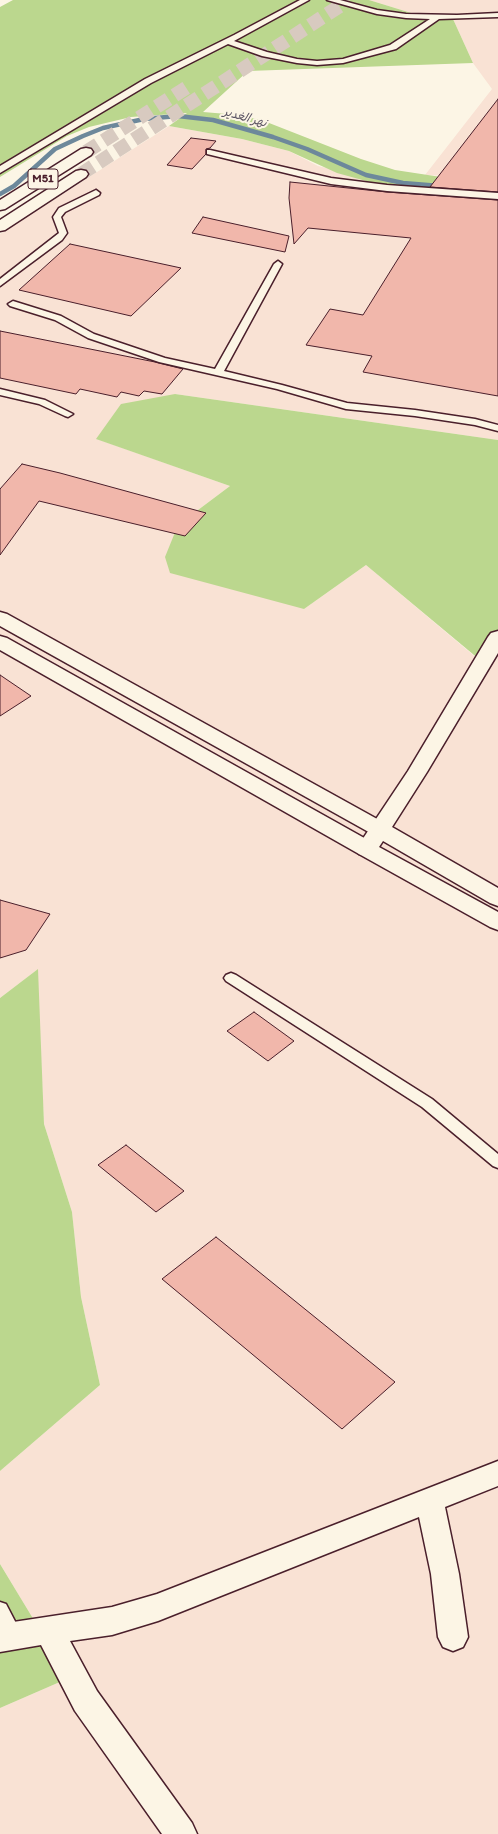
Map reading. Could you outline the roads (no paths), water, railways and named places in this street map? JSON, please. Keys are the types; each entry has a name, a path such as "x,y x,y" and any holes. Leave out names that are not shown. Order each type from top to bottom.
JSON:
{"main road":[{"name":"M51","path":"0,206 86,152"},
{"name":"M51","path":"0,227 81,174"},
{"path":"0,618 381,830 498,898"},
{"path":"367,848 381,830 498,637"},
{"path":"0,642 498,922"},
{"path":"76,684 97,672"},
{"path":"7,1636 112,1620 158,1608 498,1473"},
{"path":"429,1500 445,1574 453,1637"},
{"path":"49,1630 86,1701 181,1834"}],"lane":[{"path":"0,170 153,78 228,42 305,0"},
{"path":"331,0 386,13 436,18 498,15"},
{"path":"228,42 265,54 297,61 317,63 343,61 393,47 436,18"},
{"path":"210,152 331,180 387,188 498,196"},
{"path":"0,283 63,233 57,217 62,210 96,193"},
{"path":"218,373 278,264"},
{"path":"13,304 58,318 91,336 162,360 279,387 346,406 415,413 475,422 498,428"},
{"path":"0,392 42,402 68,414"},
{"path":"231,978 427,1103 498,1162"},
{"path":"0,1610 7,1636"}],"waterway":[{"name":"نهر الغدير","path":"0,194 14,186 55,149 83,136 103,128 144,119 178,116 213,120 273,137 307,149 366,175 403,183 440,186"}],"tunnel":[{"path":"81,174 349,0"},
{"path":"86,152 189,86"}]}
